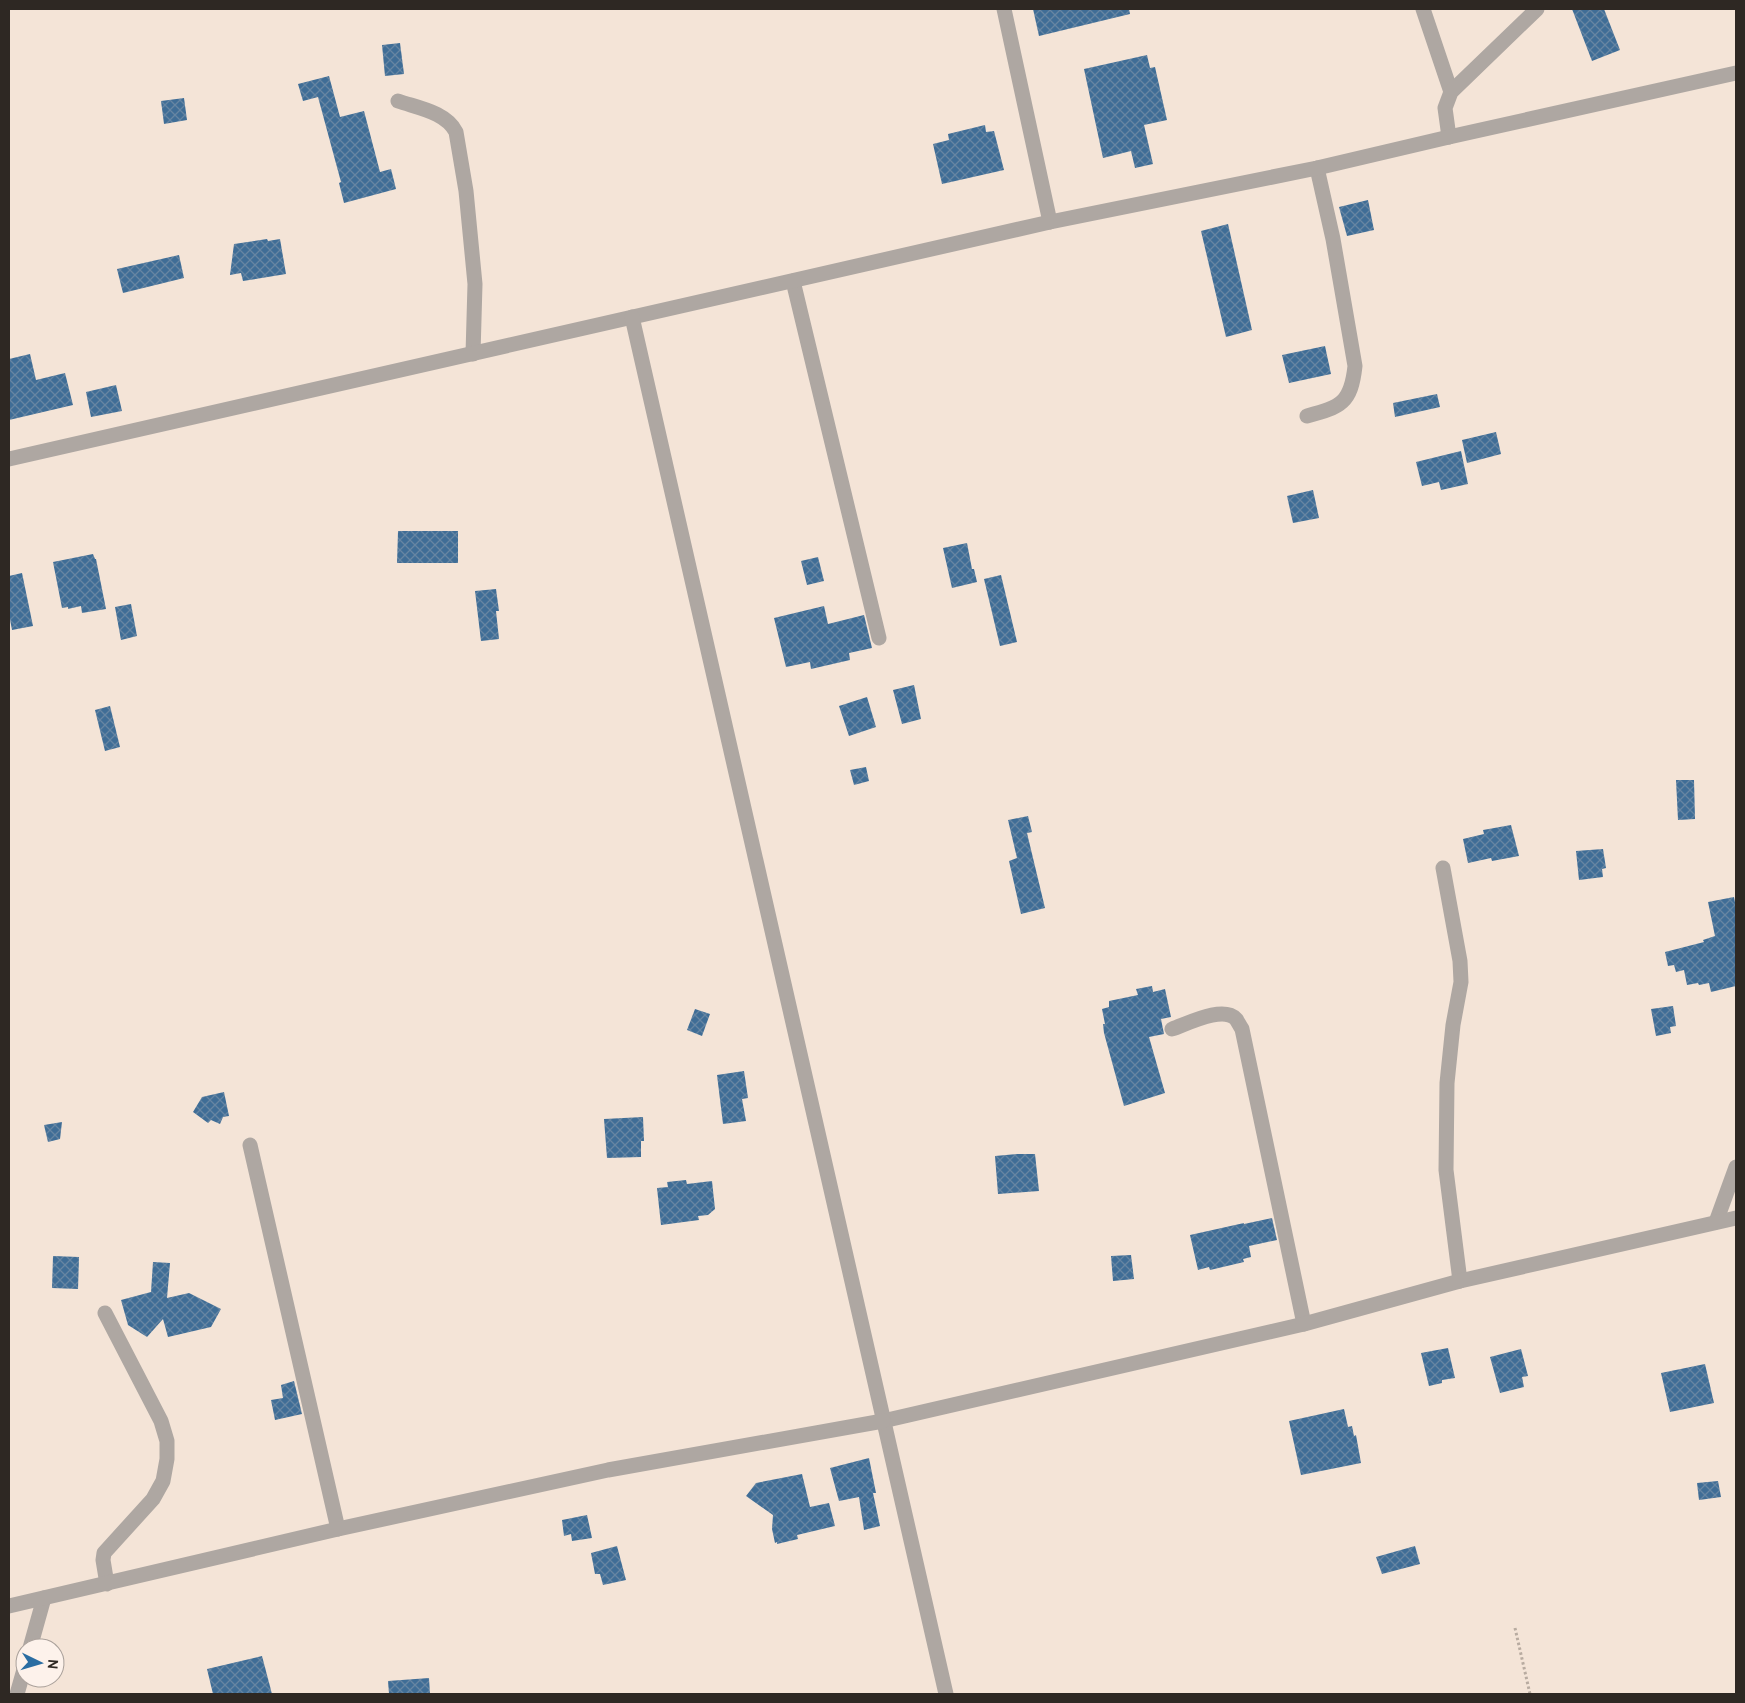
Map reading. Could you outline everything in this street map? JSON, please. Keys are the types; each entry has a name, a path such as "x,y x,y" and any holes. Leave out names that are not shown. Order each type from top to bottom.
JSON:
{"street":[{"path":"1004,9 1050,222"},
{"path":"1423,9 1452,92"},
{"path":"1449,137 1445,108 1452,92 1536,9"},
{"path":"9,459 1050,222 1317,168 1736,73"},
{"path":"398,101 443,118 452,125 456,132 466,191 475,284 473,354"},
{"path":"1307,416 1331,409 1346,398 1353,384 1355,366 1333,239 1317,168"},
{"path":"793,281 879,638"},
{"path":"632,317 882,1421 946,1694"},
{"path":"1443,868 1462,982 1453,1025 1447,1083 1446,1170 1460,1282"},
{"path":"1172,1029 1219,1013 1228,1014 1235,1018 1242,1029 1304,1324"},
{"path":"250,1145 338,1529"},
{"path":"1716,1222 1736,1166"},
{"path":"9,1606 338,1529 608,1470 882,1421 1304,1324 1460,1282 1736,1218"},
{"path":"105,1312 161,1421 167,1441 168,1459 163,1481 153,1499 104,1553 103,1560 107,1584"},
{"path":"33,1638 44,1598"}],"path":[{"path":"1515,1628 1530,1694"}],"building":[{"path":"1033,9 1129,9 1130,14 1039,36"},
{"path":"1572,9 1604,9 1620,50 1592,61"},
{"path":"400,43 404,74 385,76 382,45"},
{"path":"1147,55 1150,68 1155,67 1167,120 1144,125 1153,164 1135,168 1131,151 1103,158 1084,69"},
{"path":"329,76 340,117 364,111 380,172 391,169 396,189 344,203 339,183 341,182 318,97 303,101 298,84"},
{"path":"184,98 187,120 164,124 161,101"},
{"path":"985,125 986,132 994,131 1004,170 942,184 933,144 949,140 948,134"},
{"path":"1368,200 1374,230 1347,236 1339,207"},
{"path":"1228,224 1252,330 1226,337 1201,231"},
{"path":"267,239 268,241 280,239 286,274 243,281 241,273 230,275 234,244"},
{"path":"179,255 184,278 123,293 117,269"},
{"path":"1325,346 1331,374 1289,383 1282,355"},
{"path":"30,354 36,380 65,373 73,405 9,420 9,359"},
{"path":"116,385 122,411 91,417 86,392"},
{"path":"1437,394 1440,407 1395,417 1393,403"},
{"path":"1496,432 1501,454 1467,463 1462,440"},
{"path":"1461,451 1468,484 1441,490 1439,482 1422,486 1416,462"},
{"path":"1313,490 1319,518 1293,523 1287,496"},
{"path":"398,531 458,531 458,563 397,563"},
{"path":"967,543 972,569 974,569 977,582 952,588 943,548"},
{"path":"93,554 96,559 106,609 82,613 81,606 68,609 68,607 62,608 53,562"},
{"path":"818,557 824,581 807,585 801,561"},
{"path":"22,573 33,626 12,630 9,614 9,576"},
{"path":"1001,575 1017,642 1000,646 984,579"},
{"path":"496,589 499,611 496,611 499,639 481,641 475,591"},
{"path":"131,604 137,636 121,640 115,607"},
{"path":"824,606 828,624 864,615 872,648 849,653 850,660 811,669 810,662 786,667 774,618"},
{"path":"914,685 921,719 902,724 893,690"},
{"path":"867,697 876,727 849,736 839,706"},
{"path":"110,706 120,747 105,751 95,710"},
{"path":"866,767 869,781 854,785 850,770"},
{"path":"1676,780 1694,780 1695,819 1678,820"},
{"path":"1028,816 1032,832 1027,833 1045,908 1021,914 1009,861 1017,858 1008,820"},
{"path":"1511,825 1519,856 1492,861 1491,858 1468,863 1463,839 1484,834 1483,830"},
{"path":"1603,849 1606,868 1602,869 1603,877 1579,880 1576,851"},
{"path":"1734,897 1736,908 1736,986 1711,992 1709,983 1687,985 1684,970 1676,972 1674,965 1668,966 1665,952 1704,942 1703,940 1715,936 1708,902"},
{"path":"1152,986 1153,992 1165,989 1171,1017 1161,1019 1164,1034 1149,1037 1165,1093 1124,1106 1104,1033 1103,1024 1105,1024 1102,1009 1109,1007 1109,1001 1138,995 1136,989"},
{"path":"1673,1006 1676,1026 1670,1027 1671,1033 1656,1036 1651,1009"},
{"path":"695,1009 710,1014 702,1036 687,1030"},
{"path":"744,1071 748,1098 742,1099 746,1121 723,1124 717,1075"},
{"path":"224,1092 229,1116 223,1117 220,1124 211,1120 208,1123 193,1112 202,1097"},
{"path":"643,1117 644,1141 641,1141 641,1157 607,1158 604,1119"},
{"path":"62,1122 60,1139 48,1142 44,1125"},
{"path":"1035,1154 1039,1191 998,1194 995,1156"},
{"path":"686,1180 687,1184 712,1181 715,1209 708,1215 698,1216 699,1220 661,1225 657,1188 668,1187 667,1182"},
{"path":"1272,1218 1277,1240 1249,1246 1251,1257 1243,1259 1244,1262 1210,1270 1209,1267 1198,1270 1190,1235"},
{"path":"1131,1255 1134,1279 1113,1281 1111,1256"},
{"path":"53,1256 79,1257 78,1289 52,1288"},
{"path":"153,1262 170,1263 167,1298 189,1293 221,1309 211,1327 168,1337 163,1319 147,1337 128,1325 121,1300 151,1292"},
{"path":"1448,1348 1455,1378 1442,1380 1442,1383 1429,1386 1421,1353"},
{"path":"1521,1349 1528,1376 1522,1377 1524,1387 1500,1393 1490,1357"},
{"path":"1705,1364 1714,1403 1670,1412 1661,1373"},
{"path":"294,1381 302,1414 275,1420 271,1400 283,1398 281,1385"},
{"path":"1344,1409 1348,1427 1352,1426 1354,1436 1356,1435 1361,1463 1301,1475 1289,1421"},
{"path":"869,1458 876,1493 873,1493 880,1526 864,1530 859,1497 839,1501 830,1468"},
{"path":"802,1474 810,1507 829,1503 835,1526 797,1535 798,1539 777,1544 777,1542 775,1543 772,1529 773,1515 746,1496 756,1483"},
{"path":"1718,1481 1721,1497 1699,1500 1697,1483"},
{"path":"587,1515 592,1538 572,1541 571,1534 564,1536 562,1520"},
{"path":"617,1546 626,1580 603,1585 600,1574 595,1574 591,1553"},
{"path":"1415,1546 1420,1564 1382,1574 1376,1557"},
{"path":"262,1656 272,1694 213,1694 207,1669"},
{"path":"429,1678 430,1694 389,1694 388,1681"}]}
